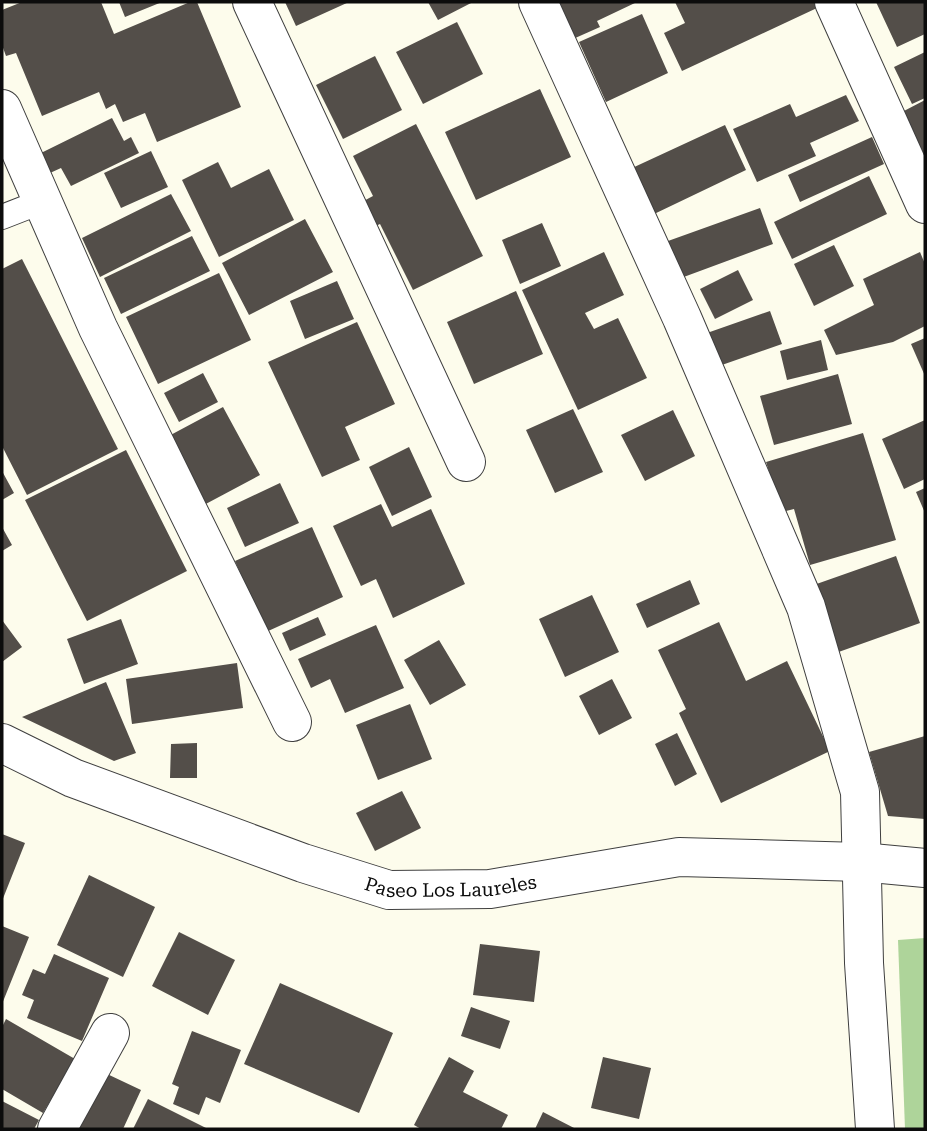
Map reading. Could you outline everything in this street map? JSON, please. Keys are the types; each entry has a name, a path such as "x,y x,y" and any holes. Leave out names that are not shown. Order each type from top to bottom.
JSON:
{"street":[{"path":"252,2 466,462"},
{"path":"538,2 682,318 806,607 860,792 860,862 874,1129"},
{"path":"834,2 925,204"},
{"path":"2,108 98,328 292,722"},
{"name":"Paseo Los Laureles","path":"2,743 73,778 303,863 390,890 490,889 679,857 860,862 925,868"},
{"path":"57,1129 110,1033"}],"lane":[{"path":"2,217 43,201"}],"green space":[{"path":"925,938 925,1129 905,1129 898,940"}],"building":[{"path":"22,2 101,2 114,34 190,2 197,2 241,107 157,142 145,113 123,122 115,104 106,109 99,92 42,116 16,53 6,56 2,45 2,10"},
{"path":"119,2 162,2 125,17"},
{"path":"285,2 349,2 296,26"},
{"path":"428,2 473,2 438,20"},
{"path":"555,2 637,2 597,21 600,27 573,39"},
{"path":"675,2 814,2 817,8 682,71 664,33 685,23"},
{"path":"876,2 925,2 925,34 897,47"},
{"path":"642,14 668,73 606,102 579,42"},
{"path":"457,22 483,74 423,104 396,52"},
{"path":"925,52 925,98 912,104 894,67"},
{"path":"375,56 402,110 343,139 316,85"},
{"path":"540,89 571,157 476,200 445,132"},
{"path":"846,95 859,121 810,143 816,156 757,182 733,129 790,104 796,117"},
{"path":"925,100 925,161 902,112"},
{"path":"112,118 124,141 131,137 139,153 71,186 61,168 50,173 41,153"},
{"path":"416,124 483,256 413,290 380,224 369,229 358,204 373,196 353,156"},
{"path":"725,125 746,170 652,215 630,169"},
{"path":"872,137 884,164 800,202 788,175"},
{"path":"151,151 168,187 121,208 104,173"},
{"path":"218,162 231,188 269,169 294,220 219,257 182,180"},
{"path":"869,176 887,214 792,259 774,222"},
{"path":"171,194 191,231 100,277 82,238"},
{"path":"760,208 773,244 681,278 668,241"},
{"path":"305,219 333,272 249,315 222,263"},
{"path":"542,223 561,266 520,284 502,240"},
{"path":"192,236 210,271 121,314 104,278"},
{"path":"834,245 854,286 814,306 794,264"},
{"path":"604,252 624,295 585,313 594,329 618,318 647,378 578,410 522,290"},
{"path":"920,252 925,264 925,326 893,342 836,355 824,330 874,305 863,279"},
{"path":"22,259 118,449 27,495 2,446 2,269"},
{"path":"738,270 753,300 715,319 700,289"},
{"path":"219,273 251,340 158,384 126,317"},
{"path":"337,281 354,319 305,339 290,301"},
{"path":"516,291 543,354 474,384 447,322"},
{"path":"770,311 782,344 719,366 707,333"},
{"path":"357,322 395,404 345,427 360,460 322,477 268,362"},
{"path":"925,338 925,376 911,344"},
{"path":"821,340 828,370 787,380 780,351"},
{"path":"203,373 218,402 179,422 164,393"},
{"path":"838,374 852,424 774,445 760,396"},
{"path":"223,407 260,475 202,506 165,438"},
{"path":"573,409 603,472 555,493 526,430"},
{"path":"673,410 695,456 645,481 621,435"},
{"path":"925,420 925,479 904,489 882,439"},
{"path":"863,433 896,540 810,565 794,509 782,512 766,462"},
{"path":"409,447 432,497 392,516 369,467"},
{"path":"126,450 187,571 87,621 25,500"},
{"path":"2,471 14,493 2,500"},
{"path":"280,483 299,523 245,547 227,508"},
{"path":"925,488 925,513 916,492"},
{"path":"381,504 392,527 431,509 465,584 393,618 376,579 361,586 333,526"},
{"path":"2,527 12,545 2,551"},
{"path":"312,527 343,597 266,632 235,561"},
{"path":"896,556 920,623 833,654 808,587"},
{"path":"690,580 700,604 647,628 636,604"},
{"path":"592,595 619,652 565,677 539,619"},
{"path":"318,617 326,635 290,651 282,633"},
{"path":"121,619 138,664 84,684 67,639"},
{"path":"2,620 22,647 2,662"},
{"path":"719,622 746,681 787,661 830,751 721,803 679,713 686,709 658,650"},
{"path":"376,625 404,688 345,713 330,679 311,688 298,659"},
{"path":"439,640 466,685 430,705 404,660"},
{"path":"237,663 243,708 132,724 126,679"},
{"path":"612,679 632,718 599,735 579,696"},
{"path":"106,682 136,753 114,761 22,717"},
{"path":"410,704 432,759 378,780 356,725"},
{"path":"677,733 697,774 675,786 655,744"},
{"path":"925,736 925,819 888,816 869,752"},
{"path":"197,743 197,778 170,778 171,744"},
{"path":"402,791 421,828 375,851 356,813"},
{"path":"2,834 25,843 2,901"},
{"path":"89,875 155,907 123,977 57,945"},
{"path":"2,926 29,937 2,1004"},
{"path":"179,932 235,960 208,1015 152,986"},
{"path":"480,944 540,951 534,1002 473,995"},
{"path":"54,954 109,978 82,1041 27,1018 34,1000 22,995 33,969 45,974"},
{"path":"280,983 393,1033 359,1113 244,1064"},
{"path":"471,1007 510,1021 500,1049 461,1036"},
{"path":"6,1019 75,1059 43,1113 2,1089 2,1027"},
{"path":"192,1031 241,1050 220,1103 206,1097 199,1115 173,1104 179,1087 172,1084"},
{"path":"449,1057 474,1071 463,1092 508,1115 501,1129 421,1129 414,1125"},
{"path":"603,1057 651,1068 639,1119 591,1108"},
{"path":"105,1073 141,1090 123,1129 79,1129"},
{"path":"148,1099 208,1129 133,1129"},
{"path":"2,1101 39,1120 34,1129 2,1129"},
{"path":"543,1112 576,1129 535,1129"}]}
